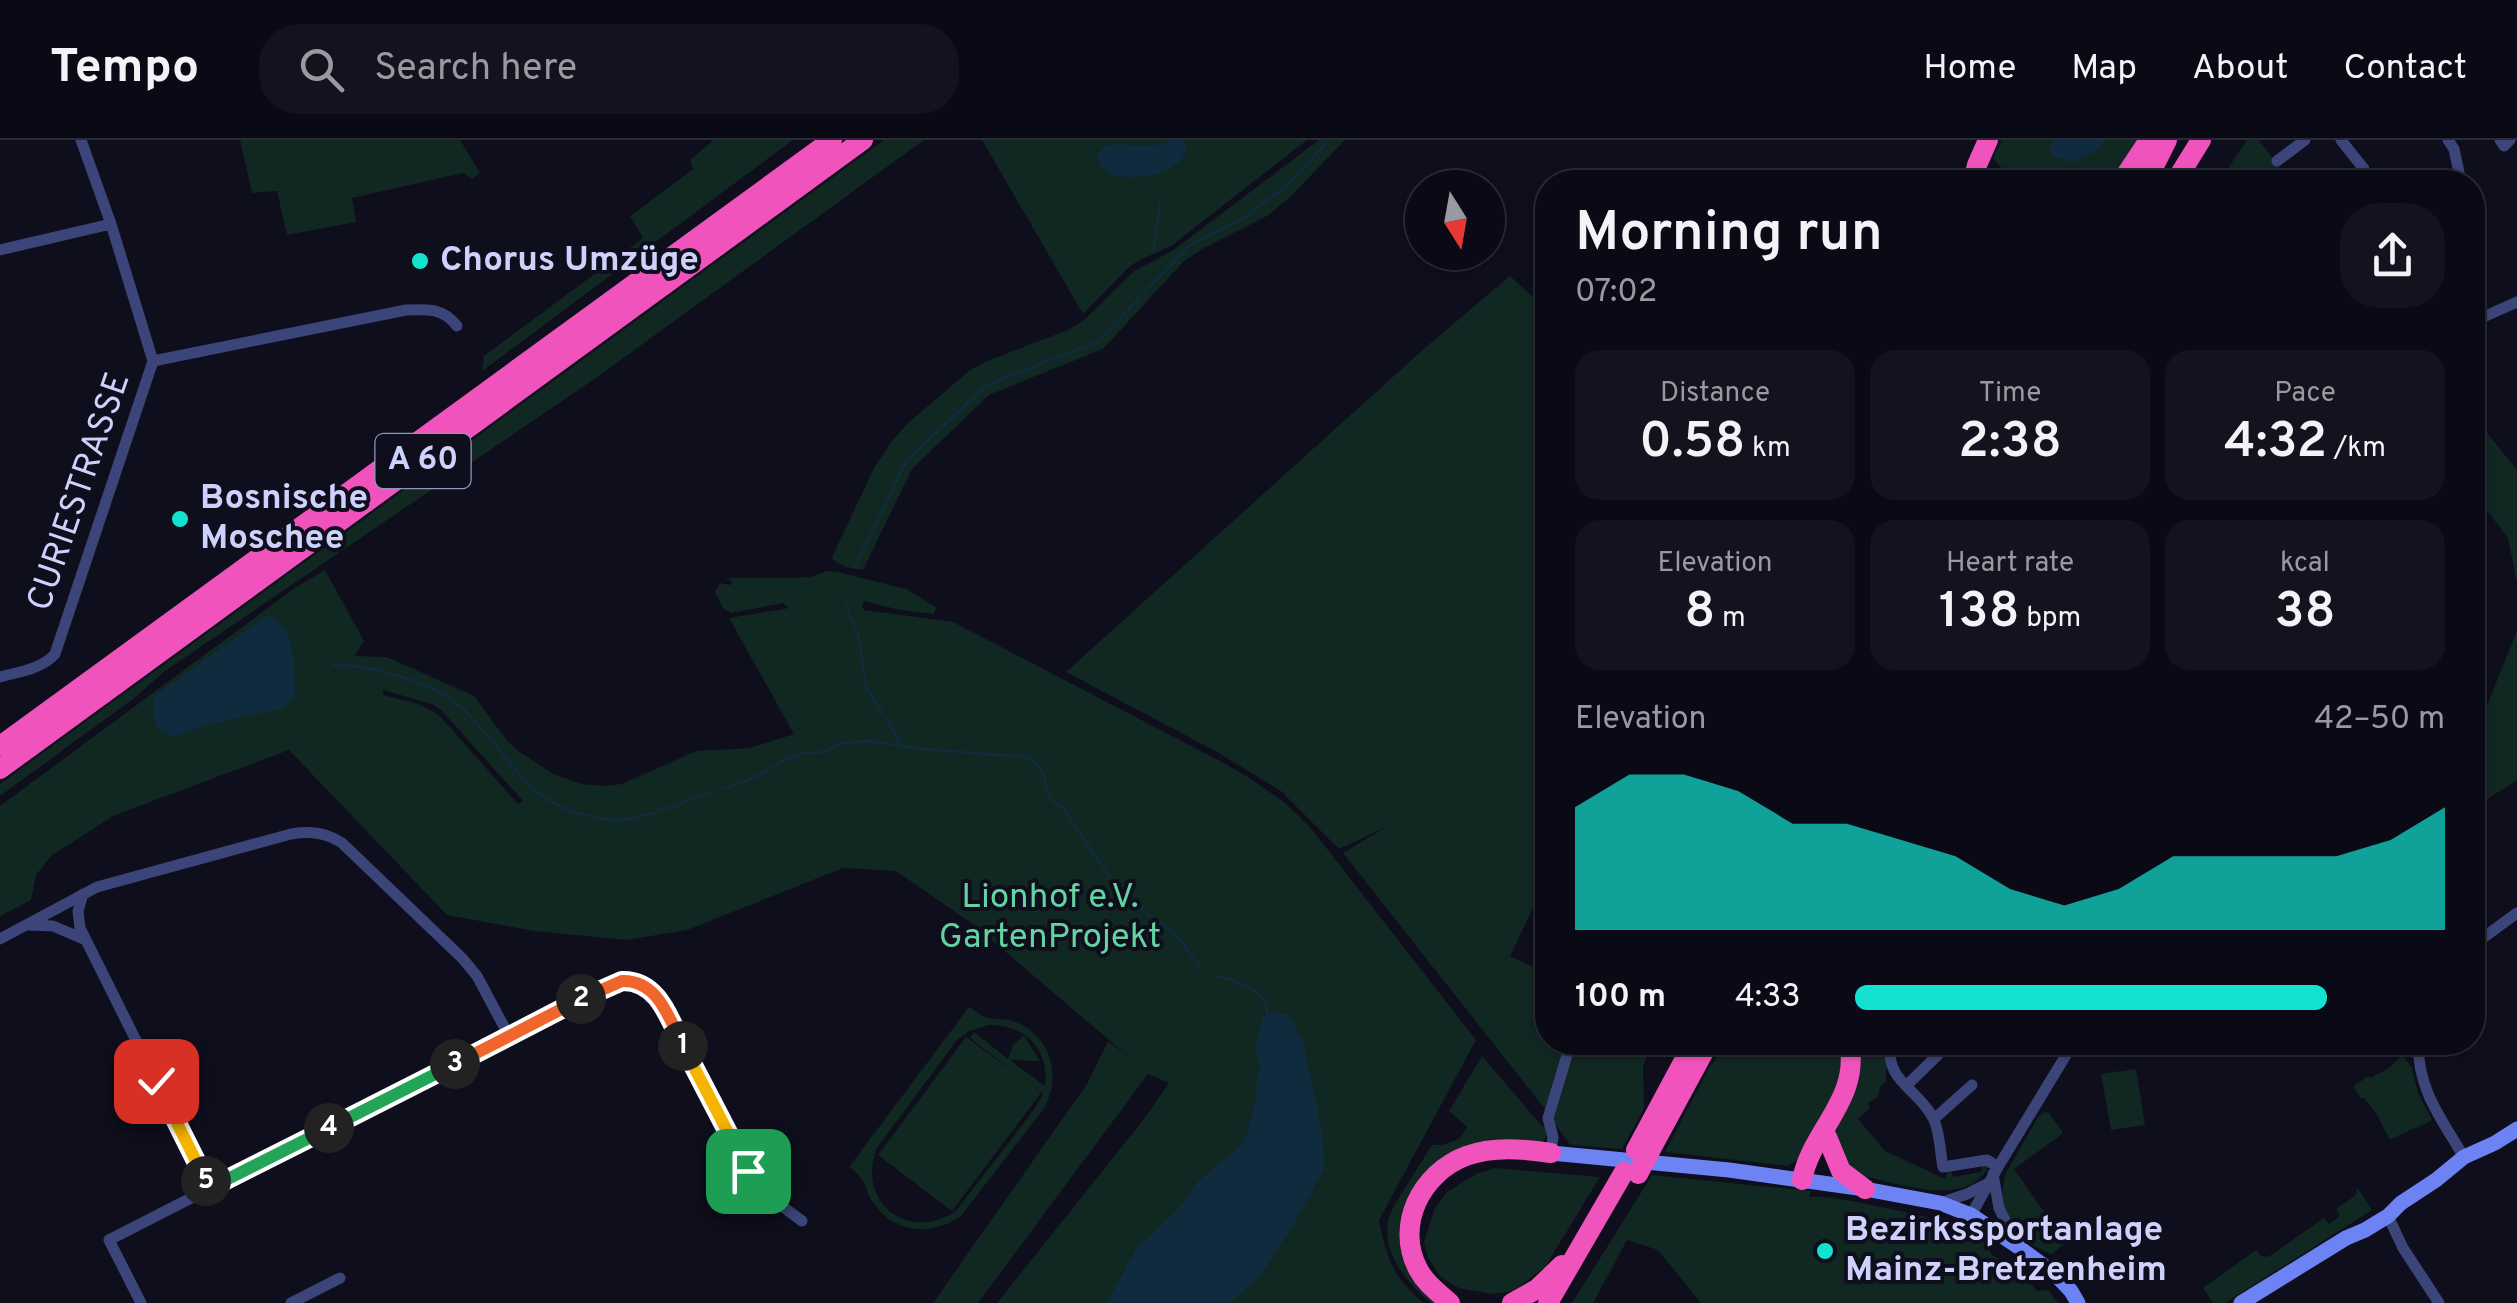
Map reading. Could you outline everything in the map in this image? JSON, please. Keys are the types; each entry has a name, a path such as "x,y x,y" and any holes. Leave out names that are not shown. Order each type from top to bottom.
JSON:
{"highway":[{"name":"A 60","path":"0,746 832,140"},
{"name":"A 60","path":"0,769 862,140"},
{"path":"1977,170 1988,140"},
{"path":"2129,170 2150,140"},
{"path":"2136,170 2150,140"},
{"path":"2152,170 2167,140"},
{"path":"2182,170 2201,140"},
{"path":"1644,1150 1688,1055"},
{"path":"1564,1303 1631,1173 1702,1055"},
{"path":"1691,1077 1710,1055"},
{"path":"1802,1180 1819,1172 1829,1130 1849,1078 1852,1055"},
{"path":"1829,1130 1841,1170 1865,1189"},
{"path":"1451,1302 1425,1280 1411,1250 1410,1218 1423,1189 1450,1164 1469,1155 1503,1149 1551,1153"},
{"path":"1548,1303 1631,1173"},
{"path":"1512,1303 1537,1289 1581,1246"}],"street":[{"path":"81,140 153,361"},
{"path":"2277,161 2305,140"},
{"path":"2341,140 2364,170"},
{"path":"2448,140 2454,148 2458,170"},
{"path":"2500,140 2504,146 2510,140"},
{"path":"0,250 111,224"},
{"path":"2485,316 2517,302"},
{"name":"CURIESTRASSE","path":"0,677 42,664 54,654 153,361 406,310 427,308 444,312 456,326"},
{"path":"0,938 103,885 292,834 324,834 342,842 463,959 509,1036"},
{"path":"83,894 78,918 86,940 210,1188"},
{"path":"2485,936 2517,913"},
{"path":"26,924 54,926 86,940"},
{"path":"142,1303 109,1240 614,982 627,980 650,989 662,1004 748,1171 778,1204 802,1221"},
{"path":"1567,1055 1548,1118 1553,1136 1551,1153 1729,1170 1940,1203 1971,1216 2017,1246 2078,1303"},
{"path":"1889,1055 1891,1068 1934,1118 1943,1167 1987,1160 1999,1208 2017,1246"},
{"path":"1906,1086 1938,1055"},
{"path":"1971,1216 2066,1055"},
{"path":"2419,1055 2428,1099 2464,1158"},
{"path":"1934,1118 1972,1085"},
{"path":"2242,1303 2388,1216 2464,1158 2517,1129"},
{"path":"1940,1203 1967,1194 1993,1175"},
{"path":"2388,1216 2439,1303"},
{"path":"291,1303 340,1278"}],"green space":[{"path":"240,140 460,140 480,173 472,179 463,173 352,198 356,222 287,235 277,191 252,193"},
{"path":"714,140 793,140 482,371 484,356 643,238 630,216 693,169 690,160"},
{"path":"884,140 924,140 593,380 165,671 0,796 0,784"},
{"path":"982,140 1307,140 1171,246 1128,268 1083,314"},
{"path":"1319,140 1345,140 1267,216 1183,262 1103,349 989,395 912,469 863,570 833,560 874,468 909,422 970,370 1083,321 1134,271 1172,251"},
{"path":"2002,140 2137,140 2122,170 2003,170 1993,158"},
{"path":"2247,140 2259,140 2281,170 2227,170"},
{"path":"1510,276 1535,299 1535,904 1510,956 1535,968 1535,1055 1647,1055 1643,1067 1644,1109 1622,1149 1568,1142 1343,853 1386,827 1339,849 1281,791 1217,752 1066,672"},
{"path":"2485,430 2517,470 2517,583 2508,538 2485,508"},
{"name":"Lionhof e.V. GartenProjekt","path":"325,570 364,641 354,656 387,657 474,696 518,751 552,773 581,784 622,784 696,751 750,748 794,734 729,618 789,608 783,603 731,613 723,608 715,592 720,583 730,585 732,582 727,578 811,577 827,571 906,589 936,607 934,614 864,601 864,610 953,622 1251,779 1310,827 1476,1040 1379,1220 1393,1266 1405,1285 1424,1303 997,1303 1169,1083 1148,1074 978,1303 933,1303 1087,1084 1108,1041 1128,1056 974,925 896,871 843,868 687,930 627,940 534,931 447,915 289,750 115,815 52,855 36,875 31,900 0,916 0,806 292,590","holes":["383,690 441,710 523,801 518,804 439,715 419,704 383,695"]},
{"path":"2517,631 2517,780 2485,800 2485,710"},
{"path":"969,1007 986,1017 1016,1022 1031,1031 1047,1051 1052,1087 1042,1111 961,1216 927,1229 893,1222 849,1167","holes":["1002,1026 1024,1034 1039,1051 1046,1073 1045,1086 1010,1060 1040,1061 1024,1035 1013,1045 1008,1059 974,1032 970,1038 1018,1075 966,1037 878,1155 952,1211 1041,1093 1025,1080 1043,1094 1033,1111 955,1212 920,1222 890,1212 874,1185 872,1167 877,1148 957,1040 969,1031"]},
{"path":"1718,1055 1844,1055 1846,1068 1802,1157 1788,1166 1665,1152"},
{"path":"1852,1055 1886,1055 1886,1082 1858,1119 1885,1151 1945,1179 1951,1170 1953,1177 1982,1172 1981,1165 1988,1167 1978,1180 1948,1190 1862,1176 1834,1146 1834,1130"},
{"path":"2402,1055 2412,1068 2418,1093 2432,1120 2390,1140 2377,1115 2353,1086 2388,1069"},
{"path":"1482,1056 1542,1126 1547,1127 1548,1133 1542,1143 1475,1148 1406,1217 1442,1303 1431,1303 1393,1257 1388,1221 1432,1145 1459,1139 1467,1127 1449,1111"},
{"path":"2136,1069 2145,1125 2111,1130 2101,1074"},
{"path":"2045,1112 2062,1134 2014,1169 2066,1243 2051,1254 2017,1233 2005,1212 2003,1195 2007,1171 2038,1117"},
{"path":"1495,1168 1600,1177 1545,1267 1513,1291 1492,1294 1459,1288 1441,1277 1428,1258 1424,1242 1435,1208 1447,1192 1476,1174"},
{"name":"Bezirkssportanlage Mainz-Bretzenheim","path":"1652,1175 1811,1191 1809,1197 1848,1200 1932,1219 1989,1243 1990,1253 2037,1291 2048,1290 2058,1303 1701,1303 1658,1250 1627,1240 1593,1303 1572,1303"},
{"path":"2357,1187 2372,1210 2225,1303 2213,1303 2203,1288 2256,1250 2268,1257 2324,1218 2329,1224 2340,1216 2336,1209 2356,1195"}],"water":[{"path":"1182,140 1187,146 1176,165 1164,171 1123,177 1111,174 1099,164 1098,154 1105,146 1153,146"},
{"path":"2053,140 2105,140 2094,153 2071,162 2055,157 2049,150"},
{"path":"268,615 284,630 292,650 295,695 284,708 206,725 178,736 159,731 153,712 157,694"},
{"path":"1276,1012 1288,1015 1303,1040 1322,1132 1325,1167 1297,1219 1261,1275 1229,1303 1107,1303 1136,1249 1182,1205 1205,1175 1244,1143 1257,1096 1260,1070 1255,1047 1262,1017"}],"waterway":[{"path":"855,567 906,461 987,385 1097,342 1190,245 1242,219 1286,186 1329,140"},
{"path":"1155,251 1160,203"},
{"path":"845,604 858,634 866,687 883,714"},
{"path":"333,665 400,676 448,698 476,722 530,785 564,808 603,819 626,819 710,793"},
{"path":"886,719 899,744"},
{"path":"724,789 787,759 844,743 869,741 1025,757 1041,770 1048,796 1062,807 1107,873 1137,906 1178,937 1199,965"},
{"path":"1217,976 1243,984 1258,994 1264,1001 1267,1018"}],"place":[{"name":"Chorus Umzüge","path":"420,261"},
{"name":"Bosnische Moschee","path":"180,519"},
{"name":"Bezirkssportanlage Mainz-Bretzenheim","path":"1825,1251"}],"route":[{"path":"156,1081 210,1188 607,985 627,980 656,994 748,1171"}]}
